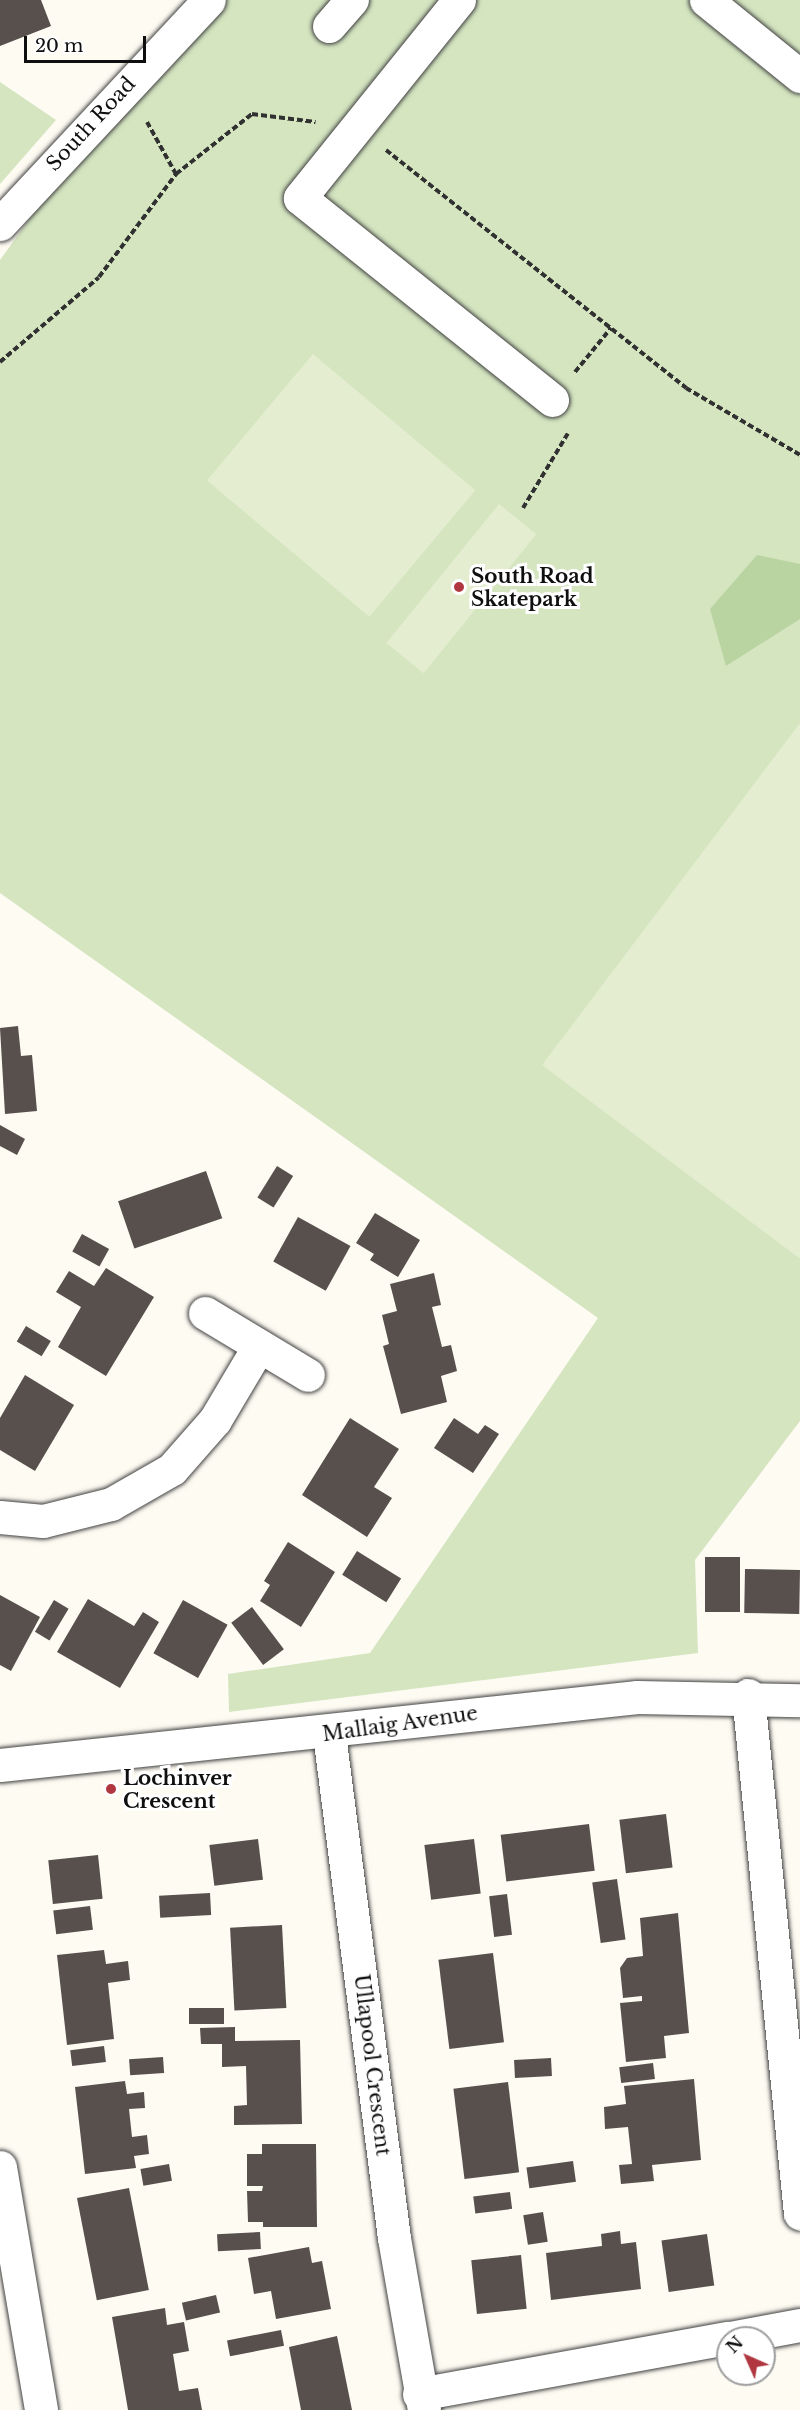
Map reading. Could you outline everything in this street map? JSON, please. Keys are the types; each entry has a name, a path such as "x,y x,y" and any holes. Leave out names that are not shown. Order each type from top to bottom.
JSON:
{"street":[{"path":"329,26 352,0"},
{"path":"459,0 300,198 552,400"},
{"path":"706,0 800,76"},
{"name":"South Road","path":"0,224 199,5"},
{"path":"205,1313 308,1375"},
{"path":"0,1517 43,1521 111,1504 172,1469 215,1420 260,1346"},
{"path":"748,1695 788,2008 800,2213"},
{"name":"Mallaig Avenue","path":"0,1765 329,1734 531,1707 748,1695 800,1700"},
{"name":"Ullapool Crescent","path":"329,1734 422,2402 716,2341"},
{"path":"0,2167 41,2410"},
{"name":"Ullapool Crescent","path":"776,2329 800,2325"}],"path":[{"path":"126,85 176,174"},
{"path":"0,362 99,277 176,174 252,114 357,127 686,388 800,455"}],"green space":[{"path":"209,0 800,0 800,1421 695,1560 698,1653 229,1712 228,1674 370,1653 598,1318 0,893 0,260 126,85"},
{"path":"0,82 56,120 0,184"},
{"path":"313,354 475,490 369,617 207,480"},
{"name":"South Road Skatepark","path":"499,504 536,534 424,673 386,643"},
{"path":"757,555 800,564 800,619 726,666 710,609"},
{"path":"800,723 800,1257 799,1258 542,1065"}],"building":[{"path":"0,0 41,0 51,26 0,46"},
{"path":"18,1026 21,1056 32,1055 37,1111 5,1114 0,1028"},
{"path":"0,1125 25,1139 17,1155 0,1146"},
{"path":"277,1166 293,1176 274,1207 257,1197"},
{"path":"206,1171 222,1218 134,1249 118,1201"},
{"path":"375,1213 420,1240 398,1277 370,1260 374,1254 356,1243"},
{"path":"298,1217 350,1246 326,1291 273,1262"},
{"path":"82,1234 109,1249 99,1267 72,1251"},
{"path":"106,1268 154,1297 106,1376 58,1347 81,1307 56,1292 69,1271 94,1286"},
{"path":"434,1273 441,1305 432,1307 442,1347 451,1345 457,1371 441,1376 447,1402 401,1414 383,1346 389,1344 382,1315 397,1311 390,1284"},
{"path":"26,1326 51,1341 42,1356 17,1341"},
{"path":"25,1375 74,1405 35,1471 0,1450 0,1418"},
{"path":"350,1418 399,1449 374,1487 392,1498 367,1537 302,1495"},
{"path":"454,1418 478,1434 485,1425 499,1434 473,1473 434,1448"},
{"path":"288,1542 335,1572 301,1627 260,1601 270,1585 264,1581"},
{"path":"357,1551 401,1579 386,1602 342,1575"},
{"path":"705,1557 740,1557 740,1612 705,1612"},
{"path":"745,1569 800,1570 799,1614 744,1613"},
{"path":"0,1595 40,1617 11,1671 0,1665"},
{"path":"88,1599 134,1626 143,1612 159,1622 120,1688 57,1652"},
{"path":"54,1600 69,1609 50,1640 35,1632"},
{"path":"183,1600 228,1625 198,1678 153,1653"},
{"path":"252,1607 284,1649 263,1665 231,1623"},
{"path":"666,1814 673,1868 626,1873 619,1820"},
{"path":"589,1824 595,1871 506,1881 501,1835"},
{"path":"258,1839 263,1880 214,1886 209,1845"},
{"path":"474,1839 481,1894 431,1900 424,1845"},
{"path":"98,1855 103,1899 53,1904 48,1860"},
{"path":"617,1879 625,1939 601,1943 592,1882"},
{"path":"210,1893 211,1915 160,1918 159,1896"},
{"path":"507,1894 512,1935 494,1937 489,1896"},
{"path":"90,1906 93,1930 56,1934 53,1911"},
{"path":"678,1913 689,2033 664,2036 666,2058 626,2062 620,2003 642,2001 642,1996 623,1998 620,1968 627,1958 643,1956 640,1918"},
{"path":"282,1925 286,2008 234,2011 230,1928"},
{"path":"104,1950 106,1964 128,1961 130,1980 108,1983 114,2039 67,2045 57,1955"},
{"path":"493,1953 504,2042 449,2049 438,1960"},
{"path":"189,2008 224,2008 224,2024 189,2024"},
{"path":"235,2027 235,2041 300,2040 302,2124 234,2125 234,2106 247,2105 246,2066 222,2067 222,2044 201,2044 200,2028"},
{"path":"104,2046 106,2062 72,2066 70,2050"},
{"path":"163,2057 164,2073 130,2075 129,2059"},
{"path":"551,2058 552,2076 515,2078 514,2060"},
{"path":"653,2063 655,2079 621,2083 619,2067"},
{"path":"694,2079 701,2160 652,2165 654,2181 621,2184 619,2165 632,2164 628,2127 605,2129 604,2107 626,2104 624,2086"},
{"path":"125,2081 127,2094 144,2092 145,2108 129,2109 132,2137 147,2135 149,2154 134,2156 136,2168 85,2174 75,2087"},
{"path":"508,2082 519,2172 465,2179 453,2089"},
{"path":"262,2144 316,2144 317,2227 263,2227 263,2222 248,2222 247,2191 262,2191 263,2186 247,2186 247,2154 262,2154"},
{"path":"573,2161 576,2182 529,2188 526,2168"},
{"path":"169,2164 172,2181 143,2186 140,2169"},
{"path":"129,2188 149,2290 97,2300 77,2198"},
{"path":"510,2192 512,2209 475,2213 473,2197"},
{"path":"543,2212 548,2242 528,2245 523,2215"},
{"path":"620,2231 621,2244 636,2242 641,2289 551,2300 546,2253 602,2246 601,2234"},
{"path":"260,2232 261,2249 218,2251 217,2234"},
{"path":"707,2234 714,2285 669,2292 661,2240"},
{"path":"309,2247 312,2263 322,2261 331,2309 276,2319 271,2291 254,2294 248,2258"},
{"path":"521,2255 527,2309 477,2314 471,2260"},
{"path":"216,2295 220,2313 186,2320 182,2303"},
{"path":"165,2308 167,2325 184,2322 189,2351 173,2354 179,2391 198,2388 202,2410 128,2410 112,2317"},
{"path":"281,2330 284,2346 230,2356 227,2340"},
{"path":"337,2336 352,2410 301,2410 289,2347"}],"place":[{"name":"South Road Skatepark","path":"459,587"},
{"name":"Lochinver Crescent","path":"111,1789"}]}
